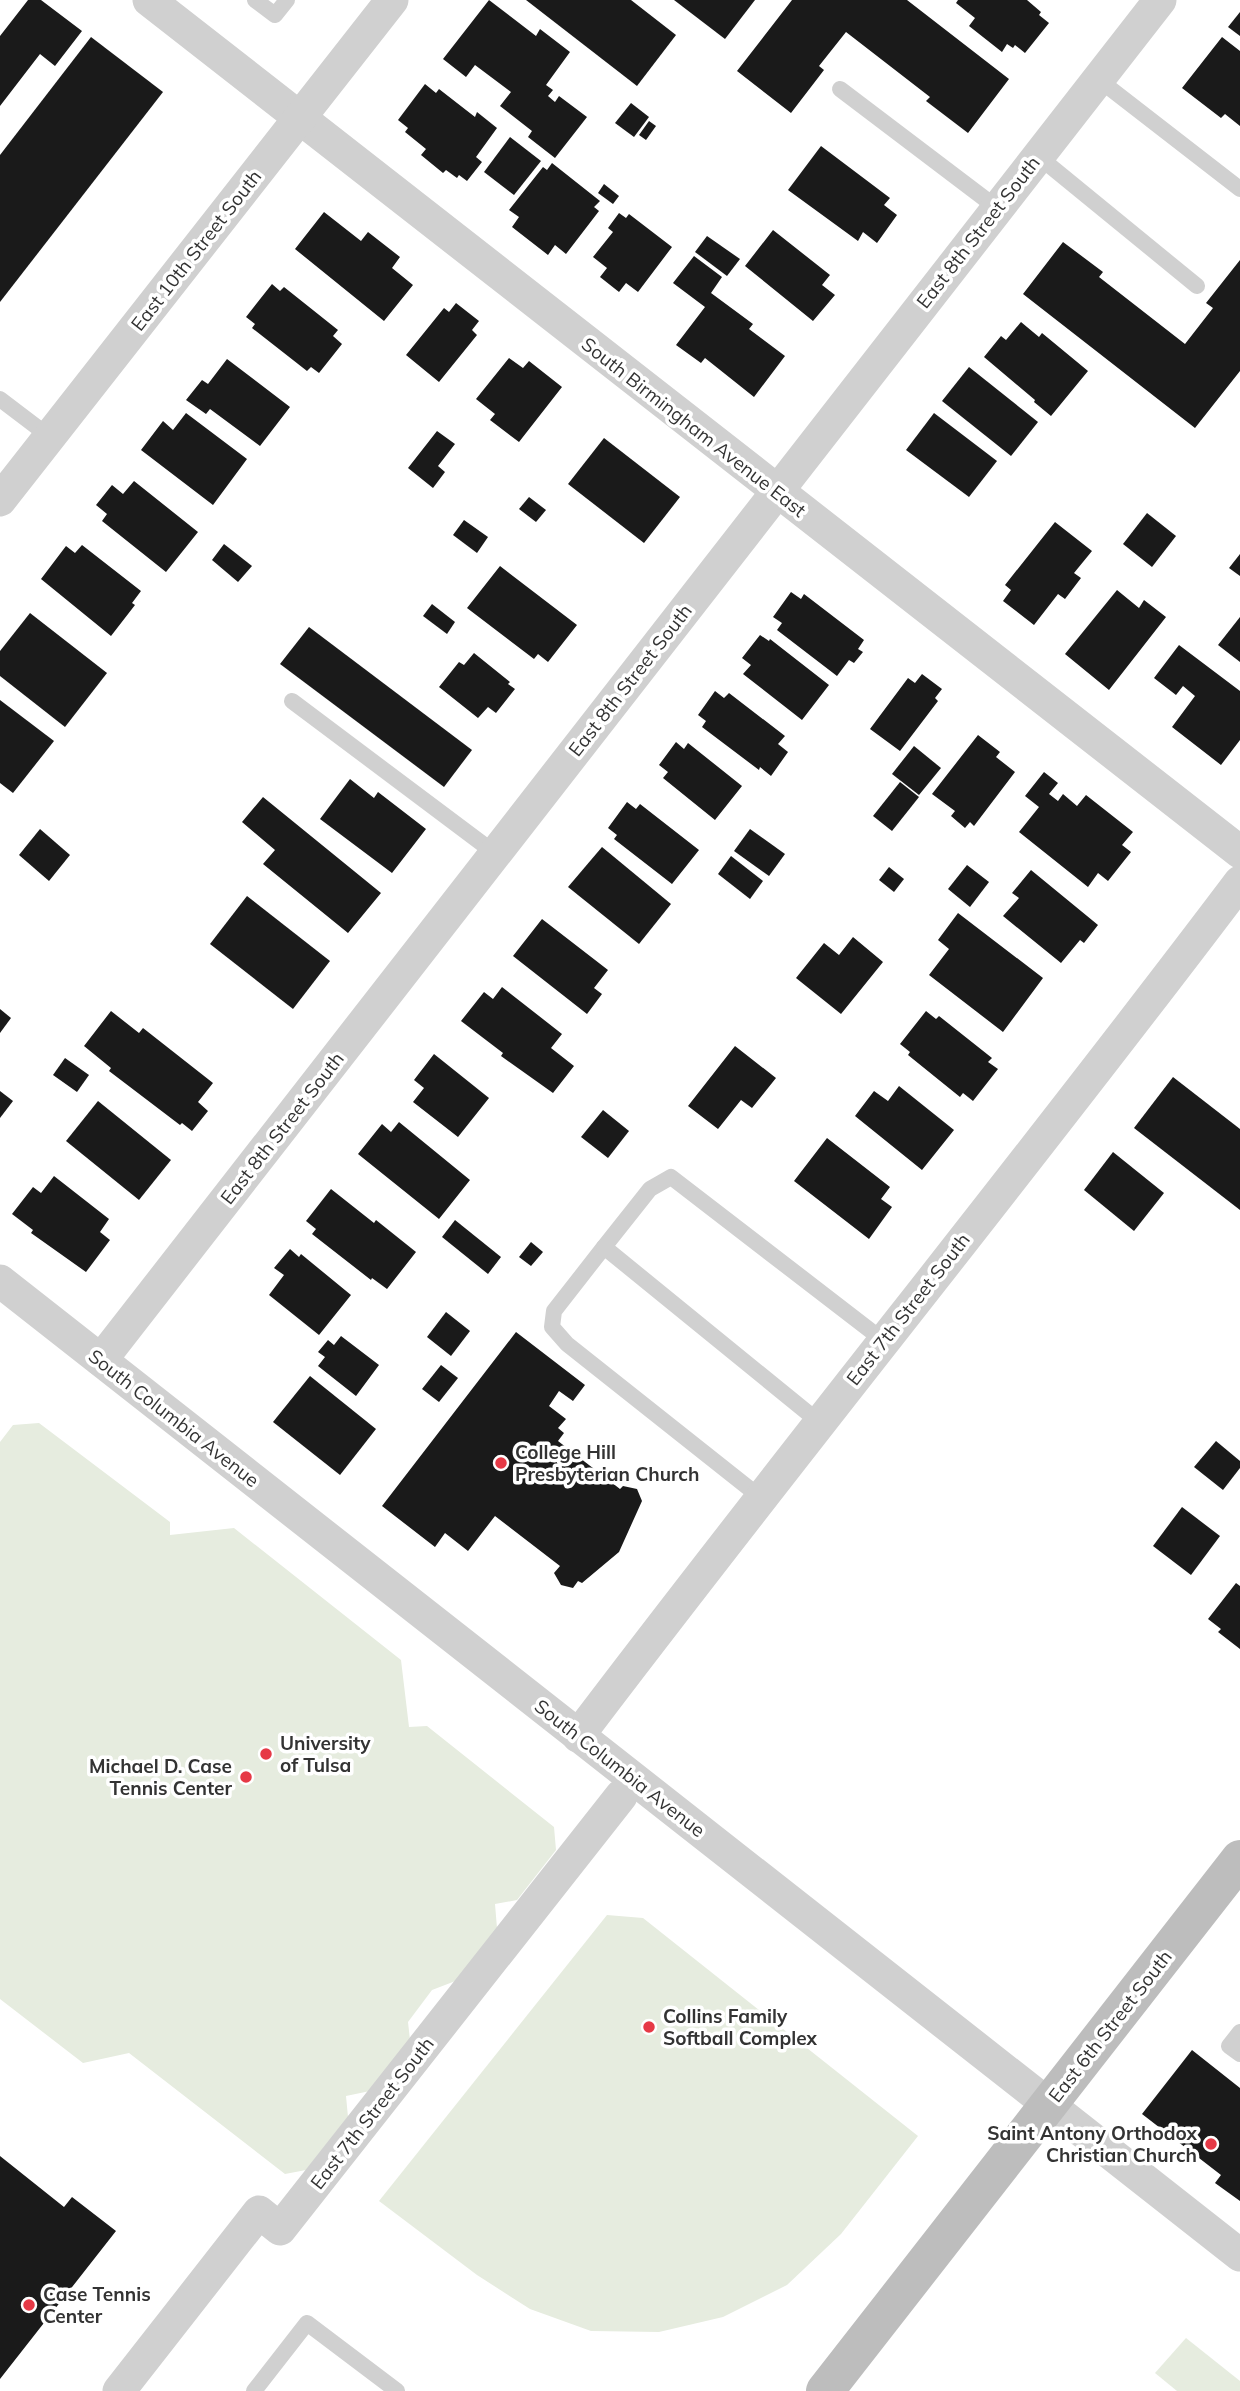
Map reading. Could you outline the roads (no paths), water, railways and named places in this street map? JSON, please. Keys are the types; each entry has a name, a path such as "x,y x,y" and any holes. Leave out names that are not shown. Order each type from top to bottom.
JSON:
{"street":[{"name":"South Birmingham Avenue East","path":"149,0 1240,852"},
{"name":"East 10th Street South","path":"0,500 392,0"},
{"name":"East 8th Street South","path":"101,1360 1160,0"},
{"name":"East 7th Street South","path":"578,1736 760,1497 1240,882"},
{"name":"South Columbia Avenue","path":"0,1281 1240,2255"},
{"name":"East 7th Street South","path":"118,2391 259,2212 281,2229 621,1796"},
{"name":"East 6th Street South","path":"825,2391 1240,1859"}],"lane":[{"path":"255,0 275,15 287,0"},
{"path":"1098,79 1240,189"},
{"path":"840,89 997,208"},
{"path":"1038,156 1197,286"},
{"path":"0,399 50,437"},
{"path":"292,701 496,853"},
{"path":"760,1497 567,1344 552,1327 554,1311 650,1189 671,1177 884,1341"},
{"path":"604,1247 819,1422"},
{"path":"1240,2032 1229,2046 1240,2054"},
{"path":"254,2391 307,2323 397,2391"}],"place":[{"name":"College Hill Presbyterian Church","path":"501,1463"},
{"name":"University of Tulsa","path":"266,1754"},
{"name":"Michael D. Case Tennis Center","path":"246,1777"},
{"name":"Collins Family Softball Complex","path":"649,2027"},
{"name":"Saint Antony Orthodox Christian Church","path":"1211,2144"},
{"name":"Case Tennis Center","path":"29,2305"}]}
